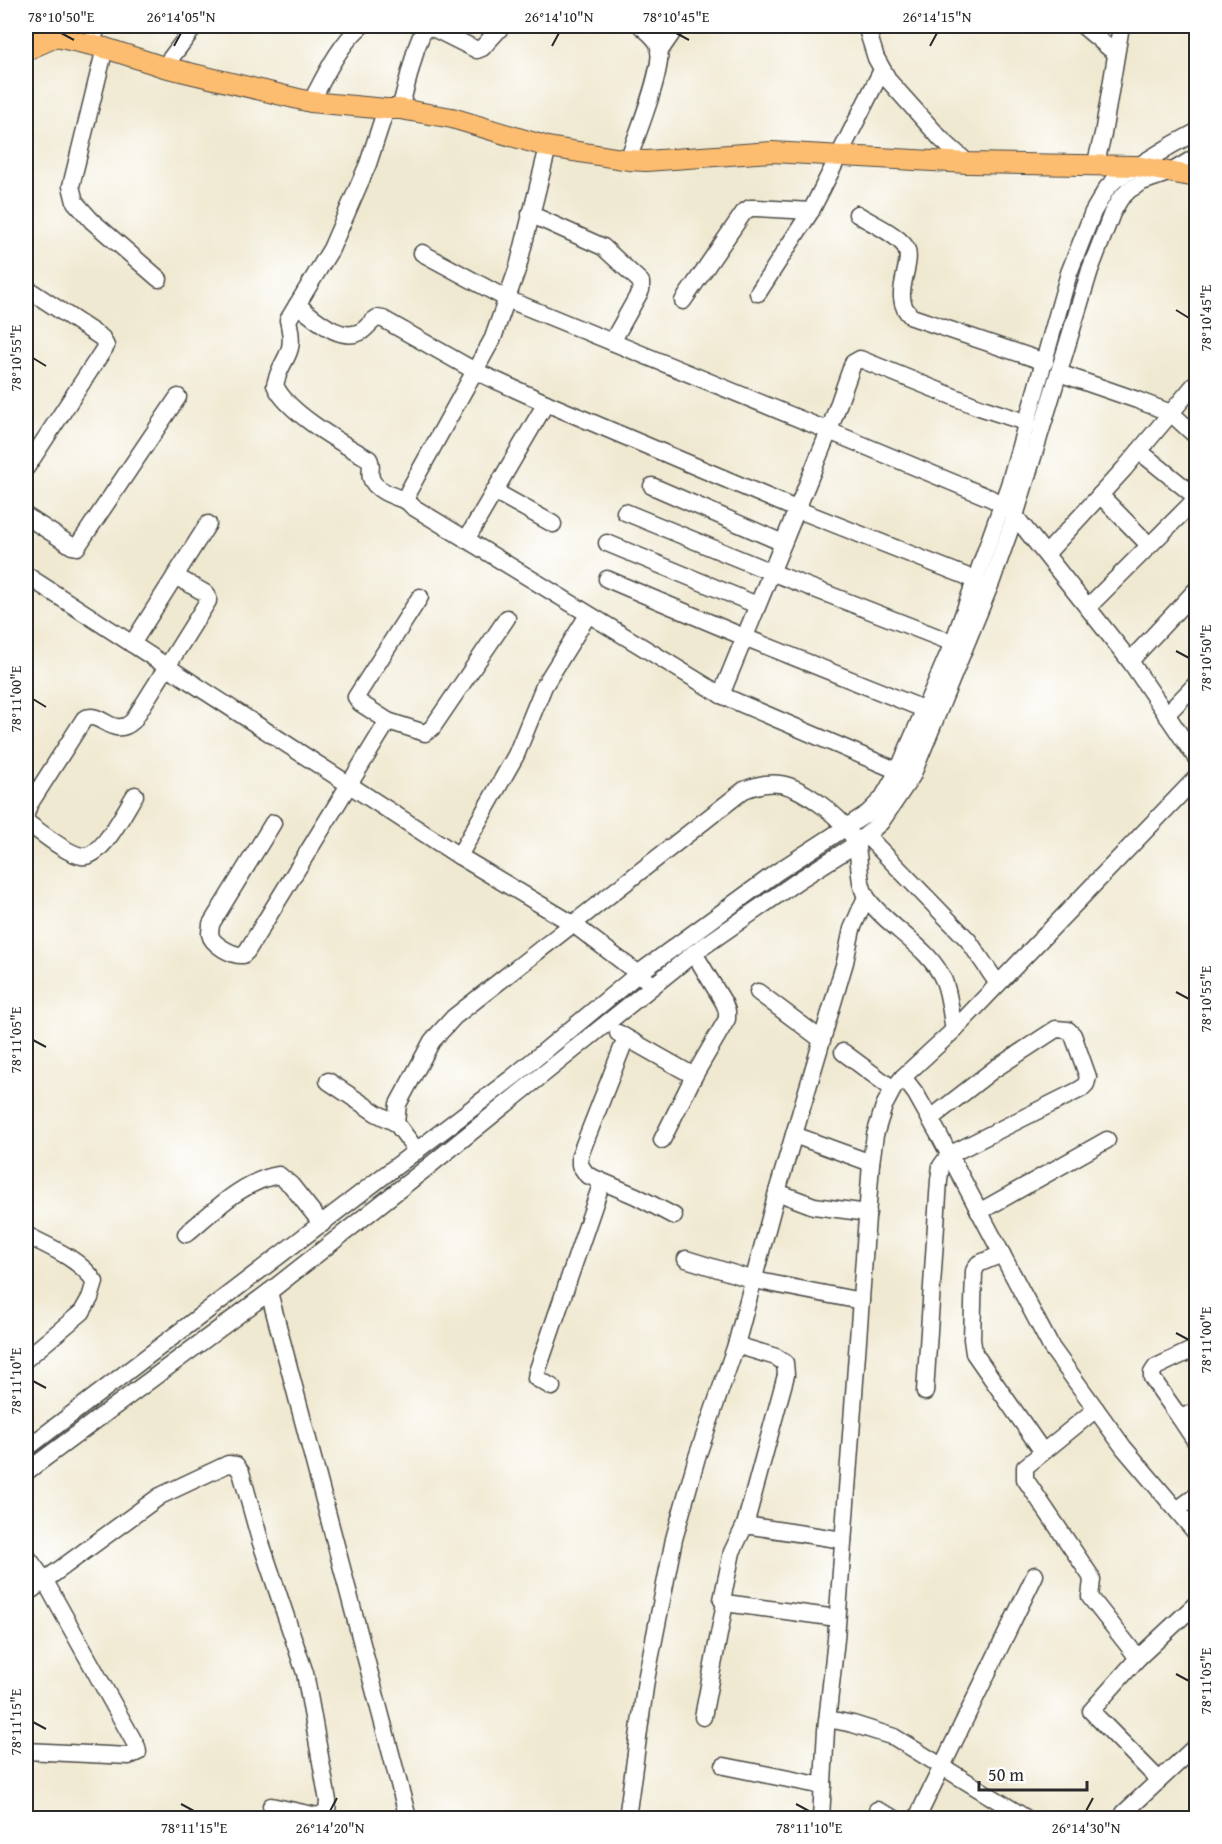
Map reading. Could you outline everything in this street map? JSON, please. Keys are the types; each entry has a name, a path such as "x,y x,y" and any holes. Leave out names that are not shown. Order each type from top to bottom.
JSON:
{"main road":[{"path":"26,26 35,27 56,37 98,39 164,67 311,102 393,109 452,118 548,147 628,160 646,161 772,152 968,163 1136,166 1197,177"},
{"path":"26,49 56,37"}],"street":[{"path":"164,67 195,26"},
{"path":"311,102 338,52 361,26"},
{"path":"501,26 482,48 477,50 427,26 331,249 288,320 292,346 276,379 277,391 303,416 369,459 372,464 370,477 374,484 391,496 407,501 466,540 721,695 898,771"},
{"path":"641,26 656,40 659,52"},
{"path":"628,160 646,108 659,52 677,26"},
{"path":"866,26 882,70 889,81 941,139 968,163"},
{"path":"1083,26 1115,53"},
{"path":"1095,166 1103,134 1121,26"},
{"path":"98,39 71,186 75,202 92,221 159,279"},
{"path":"758,293 811,210 882,70"},
{"path":"26,1449 522,1070 628,985 639,973 777,872 868,813 882,799 898,771 926,710 976,580 1009,510 1028,423 1069,273 1093,212 1107,188 1115,180 1197,132"},
{"path":"407,501 408,492 493,338 518,267 548,147"},
{"path":"26,1472 269,1292 694,953 861,840 881,822 912,776 939,713 1059,373 1090,270 1119,199 1142,182 1171,172 1197,158"},
{"path":"683,301 744,212 750,208 811,210"},
{"path":"530,214 603,247 641,282 641,290 612,342"},
{"path":"856,214 896,238 904,244 908,251 902,297 906,312 1045,362"},
{"path":"422,253 507,299 829,431 1009,510 1047,553 1130,661 1197,758"},
{"path":"26,288 102,338 106,346 26,468"},
{"path":"297,305 345,335 362,330 377,318 383,319 475,371 546,403 796,509 976,580"},
{"path":"721,695 829,431 853,363 860,358 980,407 1028,423"},
{"path":"1059,373 1171,414 1196,434"},
{"path":"1047,553 1195,387"},
{"path":"26,516 77,547 177,397"},
{"path":"466,540 546,403"},
{"path":"1088,607 1197,498 1139,451"},
{"path":"652,486 783,543"},
{"path":"494,491 553,524"},
{"path":"1100,495 1149,545"},
{"path":"625,512 953,643"},
{"path":"132,644 208,524"},
{"path":"607,543 757,605"},
{"path":"26,575 459,856 573,924 654,986"},
{"path":"135,795 104,843 96,853 89,856 80,856 65,849 26,822 29,805 84,719 93,717 119,728 126,727 133,721 208,601 205,593 175,576"},
{"path":"607,579 926,710"},
{"path":"1130,661 1197,590"},
{"path":"420,597 356,698 388,721 416,731 425,733 432,728 507,618"},
{"path":"459,856 516,755 544,686 588,615"},
{"path":"1166,715 1197,684"},
{"path":"273,823 211,924 210,936 216,944 237,955 243,955 247,951 388,721"},
{"path":"821,1818 872,1163 879,1120 898,1083 954,1030 1197,778"},
{"path":"396,1122 398,1104 432,1041 454,1017 744,790 755,785 780,784 795,788 846,826 968,940 998,984"},
{"path":"861,840 861,880 866,897 931,960 944,982 954,1030"},
{"path":"627,1818 646,1680 674,1539 697,1457 736,1345 777,1192 845,962 852,928 866,897"},
{"path":"662,1140 694,1076 727,1019 727,1011 694,953"},
{"path":"758,992 822,1040"},
{"path":"603,1026 694,1076"},
{"path":"925,1392 941,1166 949,1155 1081,1089 1088,1077 1073,1035 1068,1030 1056,1029 993,1070 930,1119"},
{"path":"626,1038 579,1160 582,1170 587,1175 674,1216"},
{"path":"843,1052 916,1094 1050,1347 1124,1448 1197,1533"},
{"path":"328,1082 376,1113 396,1122 417,1151"},
{"path":"794,1136 872,1163"},
{"path":"979,1212 1107,1140"},
{"path":"186,1234 234,1194 258,1180 279,1175 291,1185 322,1224"},
{"path":"552,1387 536,1378 537,1372 602,1182"},
{"path":"777,1192 814,1206 868,1213"},
{"path":"26,1235 51,1247 88,1270 95,1282 82,1312 26,1359"},
{"path":"1002,1254 978,1264 974,1271 972,1339 974,1353 1043,1452"},
{"path":"686,1259 754,1280 861,1301"},
{"path":"269,1292 408,1818"},
{"path":"703,1717 725,1603 722,1600 722,1593 732,1552 745,1525 786,1376 785,1363 776,1357 736,1345"},
{"path":"1197,1348 1156,1367 1152,1372 1152,1378 1197,1442"},
{"path":"1096,1409 1025,1467 1024,1479 1090,1575 1092,1580 1090,1597 1138,1658"},
{"path":"1180,1418 1197,1411"},
{"path":"26,1594 160,1496 228,1464 236,1466 241,1472 260,1540 304,1673 327,1801 327,1810 318,1816 271,1806"},
{"path":"1177,1510 1197,1496"},
{"path":"745,1525 843,1540"},
{"path":"26,1554 45,1581 138,1752 129,1756 26,1751"},
{"path":"917,1818 944,1767 1035,1575"},
{"path":"725,1603 837,1618"},
{"path":"1159,1780 1091,1711 1138,1658 1197,1604"},
{"path":"828,1719 894,1737 1026,1818"},
{"path":"1124,1813 1197,1746"},
{"path":"724,1766 823,1786"},
{"path":"877,1810 894,1818"}]}
